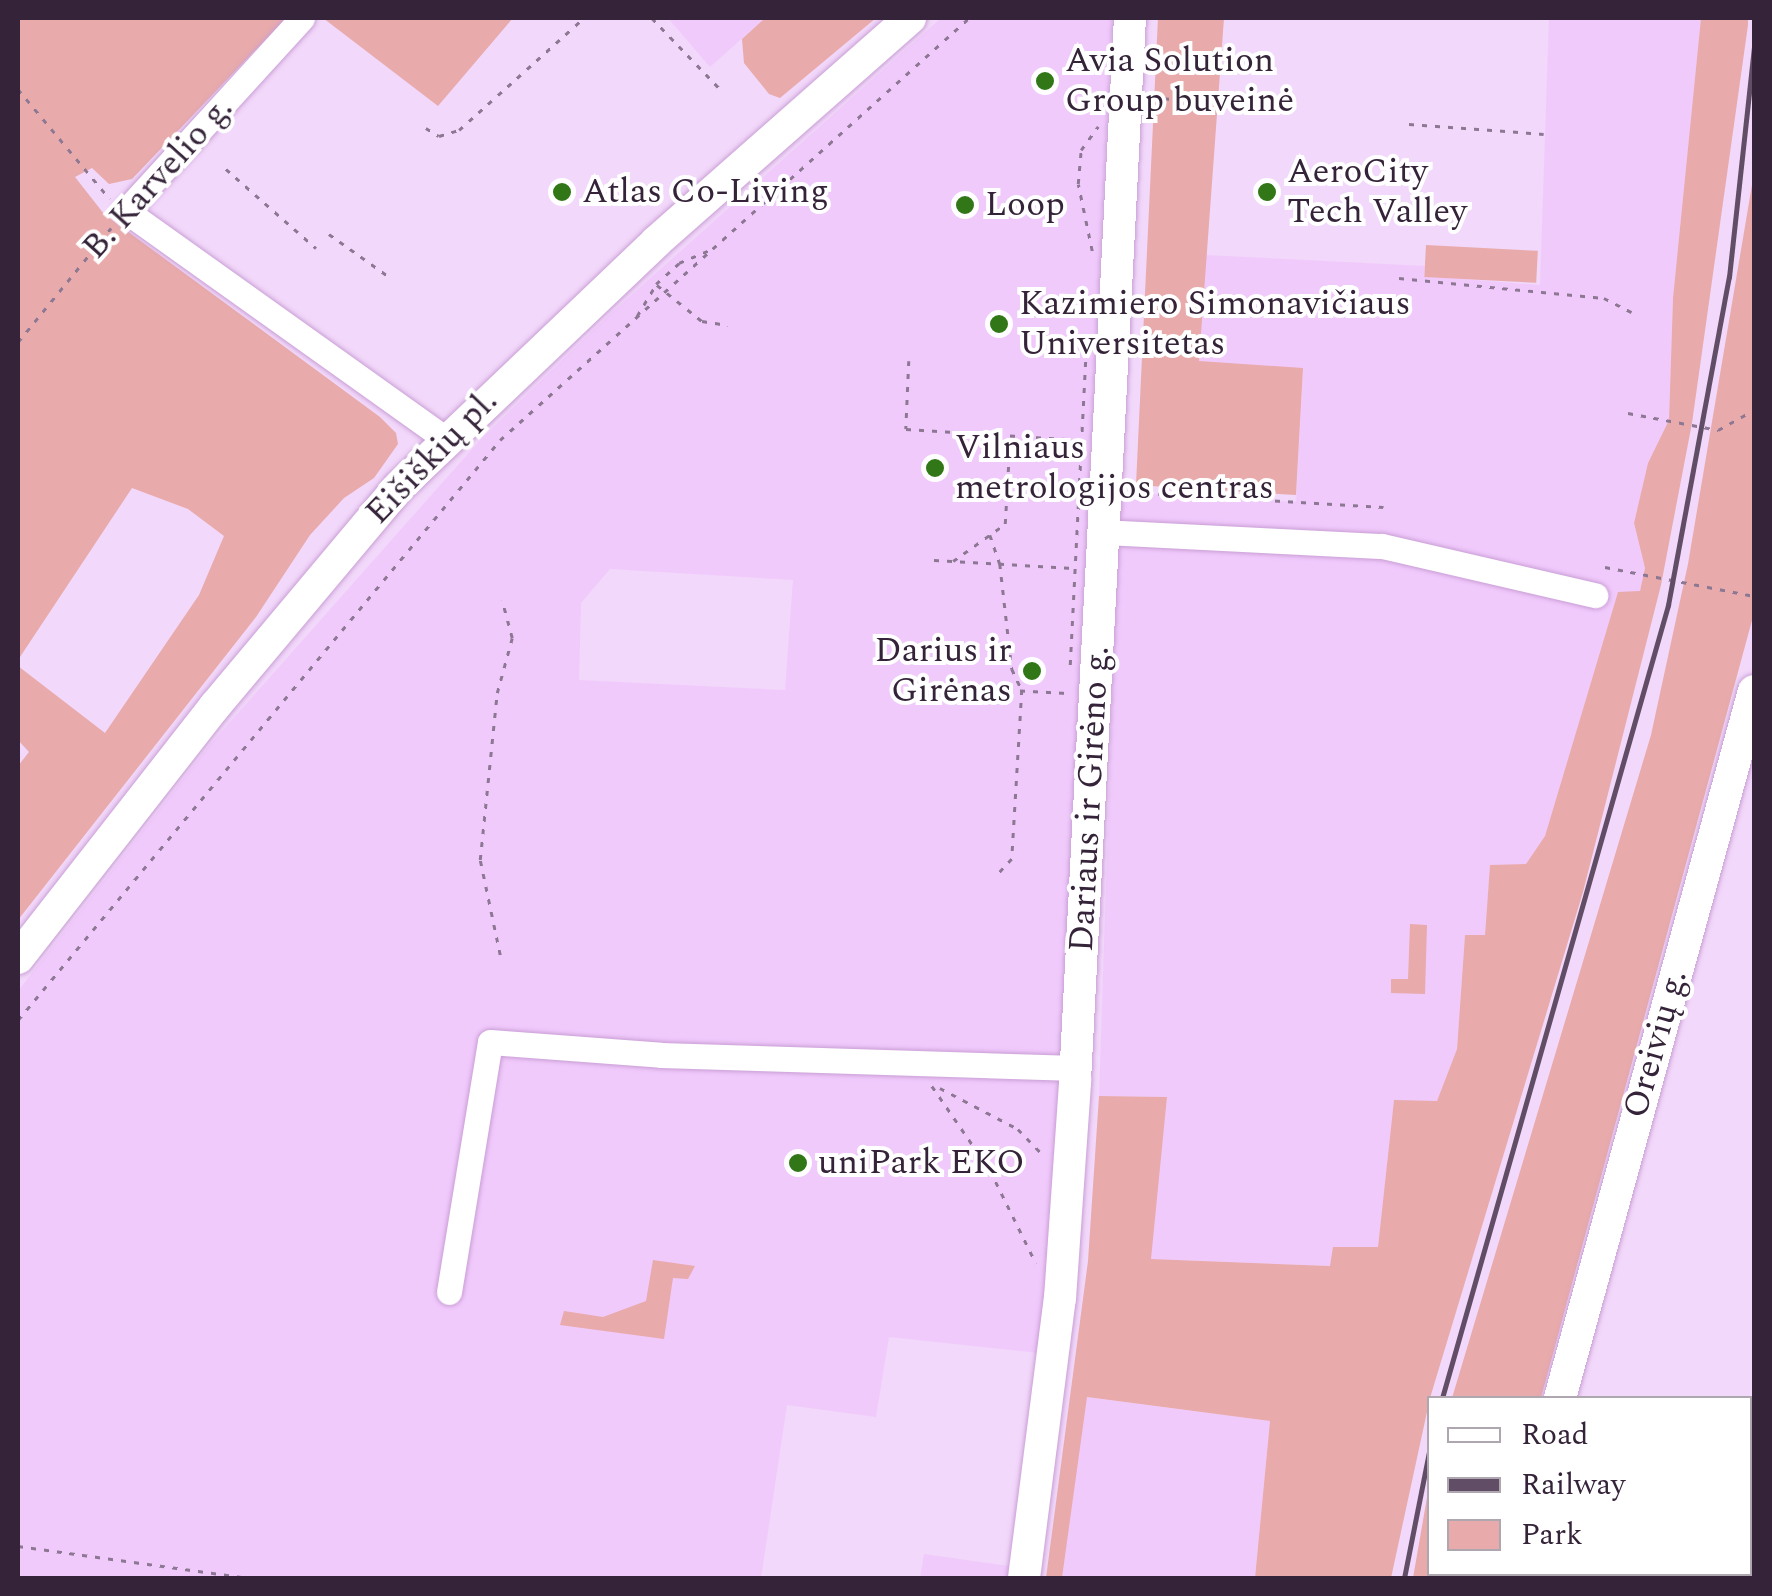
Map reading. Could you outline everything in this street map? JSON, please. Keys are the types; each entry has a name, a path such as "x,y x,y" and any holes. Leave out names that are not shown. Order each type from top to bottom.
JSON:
{"main road":[{"name":"Eišiškių pl.","path":"18,958 336,558 446,439 910,18"},
{"name":"Dariaus ir Girėno g.","path":"1024,1578 1060,1298 1076,1068 1130,18"},
{"name":"Oreivių g.","path":"1561,1396 1754,691"}],"street":[{"name":"B. Karvelio g.","path":"126,211 302,18"},
{"path":"126,211 446,439"},
{"path":"1104,532 1382,546 1595,595"},
{"path":"448,1292 490,1042 678,1056 1076,1068"}],"path":[{"path":"426,128 439,136 459,130 584,18"},
{"path":"652,18 720,90"},
{"path":"18,1020 431,515 500,440 969,18"},
{"path":"18,89 100,191 126,211"},
{"path":"1152,97 1223,104"},
{"path":"1092,251 1078,184 1080,150 1104,124"},
{"path":"1409,124 1544,134"},
{"path":"226,169 316,248"},
{"name":"B. Karvelio g.","path":"18,342 126,211"},
{"path":"328,234 388,276"},
{"path":"636,318 656,284 678,263 714,248"},
{"path":"1399,278 1604,298 1632,312"},
{"path":"656,284 663,294 702,321 728,325"},
{"path":"909,360 906,428 1081,440"},
{"path":"1628,412 1718,430 1754,410"},
{"path":"952,561 1004,524 1010,436"},
{"path":"1132,492 1384,508"},
{"path":"990,534 1000,564 1010,656 1022,690 1012,859 999,873"},
{"path":"934,560 1074,568"},
{"path":"1605,567 1754,596"},
{"path":"500,955 480,860 498,693 512,638 502,600"},
{"path":"994,688 1069,694"},
{"path":"921,1083 1018,1130 1048,1161"},
{"path":"938,1088 990,1170 1040,1270"},
{"path":"18,1546 249,1578"}],"shaded area":[{"path":"668,18 765,18 710,67"},
{"path":"941,18 1112,18 1051,1238 1039,1353 889,1337 876,1417 787,1405 761,1578 18,1578 18,991 208,747 481,439 608,316","holes":["610,569 793,580 785,690 579,680 581,603"]},
{"path":"1549,18 1701,18 1673,298 1669,420 1648,463 1634,523 1645,568 1640,592 1618,592 1545,836 1526,864 1490,866 1485,935 1465,936 1457,1049 1437,1101 1394,1101 1378,1248 1331,1266 1150,1259 1167,1097 1099,1096 1119,492 1296,502 1303,369 1199,362 1206,255 1425,266 1424,276 1540,285"},
{"path":"1086,1397 1270,1421 1255,1578 1062,1578"},
{"path":"924,1554 1009,1566 1007,1578 920,1578"}],"green space":[{"path":"18,18 286,18 132,179 109,184 92,168 75,177 104,214 380,417 396,433 398,444 374,478 344,498 310,535 256,617 18,920 18,766 29,752 18,740 18,666 105,733 199,595 224,536 188,509 132,488 18,660"},
{"path":"323,18 513,18 438,106"},
{"path":"765,18 876,18 780,98 769,94 744,63 742,39"},
{"path":"1158,18 1224,18 1199,361 1303,368 1296,495 1136,485"},
{"path":"1701,18 1748,18 1692,423 1661,585 1583,892 1431,1396 1427,1396 1427,1412 1391,1578 1255,1578 1270,1421 1087,1397 1062,1578 1046,1578 1088,1261 1099,1096 1167,1097 1151,1259 1330,1266 1333,1247 1378,1247 1394,1100 1437,1101 1457,1049 1465,935 1485,935 1490,865 1526,864 1545,836 1618,592 1640,591 1645,568 1634,523 1648,463 1669,420 1673,298"},
{"path":"1754,173 1754,613 1542,1396 1453,1396 1651,735 1688,564"},
{"path":"1426,245 1538,251 1536,283 1424,277"},
{"path":"1410,924 1427,925 1425,994 1391,993 1391,979 1408,979"},
{"path":"653,1260 695,1266 688,1279 673,1278 664,1339 560,1325 564,1311 603,1317 646,1301"},
{"path":"1427,1498 1427,1576 1508,1576 1507,1578 1413,1578"}],"railway":[{"path":"1443,1396 1668,605 1729,277 1754,45"},
{"path":"1404,1578 1427,1462"}],"place":[{"name":"Avia Solution Group buveinė","path":"1045,81"},
{"name":"Atlas Co-Living","path":"562,192"},
{"name":"AeroCity Tech Valley","path":"1267,192"},
{"name":"Loop","path":"965,205"},
{"name":"Kazimiero Simonavičiaus Universitetas","path":"999,324"},
{"name":"Vilniaus metrologijos centras","path":"935,468"},
{"name":"Darius ir Girėnas","path":"1032,671"},
{"name":"uniPark EKO","path":"798,1163"}]}
